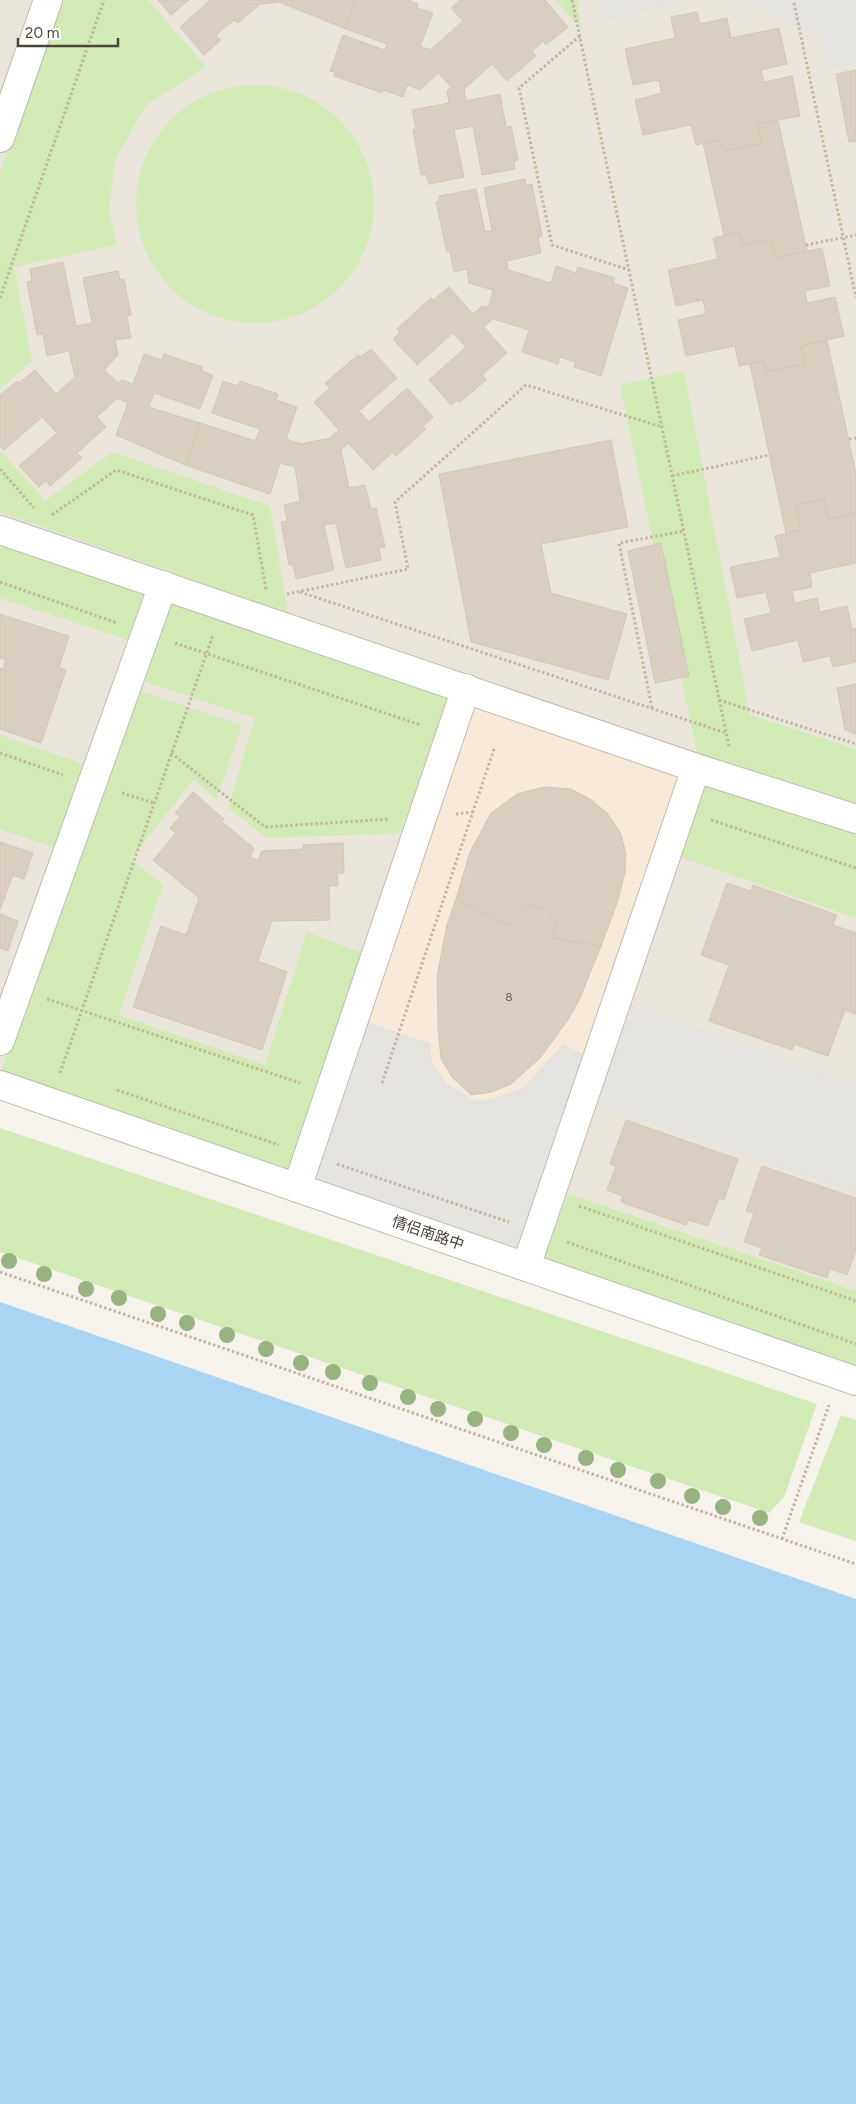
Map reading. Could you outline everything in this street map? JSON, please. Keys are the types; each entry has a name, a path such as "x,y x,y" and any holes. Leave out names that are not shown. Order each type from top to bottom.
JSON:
{"street":[{"path":"0,138 48,0"},
{"path":"0,530 696,768 856,819"},
{"path":"0,1041 163,585"},
{"path":"297,1188 466,688"},
{"path":"526,1267 696,768"},
{"name":"情侣南路中","path":"0,1085 848,1378"}],"path":[{"path":"0,298 104,0"},
{"path":"572,0 729,749"},
{"path":"794,3 856,298"},
{"path":"580,36 519,88 552,245 629,270"},
{"path":"806,244 856,235"},
{"path":"284,595 408,569 394,502 526,384 662,427"},
{"path":"849,439 856,438"},
{"path":"672,476 769,455"},
{"path":"45,520 116,470 253,515 268,598 223,606 58,1078"},
{"path":"652,708 619,543 684,531"},
{"path":"0,582 450,735"},
{"path":"300,592 726,733"},
{"path":"719,700 856,744"},
{"path":"382,1083 494,749"},
{"path":"171,752 265,827 473,812"},
{"path":"682,811 856,868"},
{"path":"18,989 301,1083"},
{"path":"52,1068 70,1074"},
{"path":"116,1089 538,1232 856,1344"},
{"path":"550,1196 856,1301"},
{"path":"0,1272 856,1564"},
{"path":"782,1539 848,1378"}],"shaded area":[{"path":"0,0 856,0 856,819 697,768 297,1187 0,1084 0,1043 164,587 0,529","holes":["193,793 224,819 222,822 254,848 250,857 258,860 262,851 303,849 304,845 343,843 337,873 338,886 329,886 330,920 272,921 258,961 287,972 262,1050 133,1007 161,927 186,935 199,898 176,833 170,828 180,817 175,813"]},
{"path":"597,0 689,0 601,20"},
{"path":"734,0 856,0 856,63 828,68 822,38"},
{"path":"0,530 163,586 0,1040"},
{"path":"466,689 696,769 525,1266 298,1187"},
{"path":"697,769 856,819 856,1381 526,1267"},
{"path":"631,1005 856,1086 856,1192 597,1105"},
{"path":"366,1022 430,1043 432,1063 447,1083 475,1101 495,1098 523,1088 563,1044 590,1057 518,1253 311,1180"}],"green space":[{"path":"60,0 148,0 206,67 146,105 115,160 109,211 117,245 14,267 32,361 0,389 0,172"},
{"path":"555,0 577,0 582,30"},
{"path":"255,85 278,87 301,94 331,112 347,128 360,148 369,169 374,204 372,227 365,250 347,280 331,296 311,309 290,318 255,323 232,321 209,314 179,296 163,280 150,260 141,239 136,204 138,181 145,158 163,128 179,112 199,99 220,90"},
{"path":"684,371 750,715 856,749 856,811 699,762 620,385"},
{"path":"0,450 45,501 112,452 270,506 288,613 0,512"},
{"path":"0,540 145,589 128,640 0,598"},
{"path":"168,599 451,695 400,833 267,838 228,808 255,718 142,681"},
{"path":"140,691 242,725 216,800 194,779 131,859 163,885 119,1015 265,1065 307,932 365,954 288,1175 0,1074"},
{"path":"0,735 86,765 58,849 0,829"},
{"path":"701,785 856,832 856,918 674,855"},
{"path":"0,1128 817,1404 784,1497 769,1513 0,1252"},
{"path":"568,1194 856,1291 856,1370 543,1259"},
{"path":"841,1415 856,1420 856,1541 799,1522"}],"water":[{"path":"0,1302 856,1599 856,2104 0,2104"}],"building":[{"path":"158,0 189,0 171,15"},
{"path":"210,0 356,0 346,29 279,2 260,4 238,23 234,20 216,35 221,40 204,55 180,27"},
{"path":"356,0 408,0 418,4 417,8 433,13 420,46 430,50 463,21 451,8 460,0 545,0 568,27 546,45 543,41 532,51 536,56 507,81 492,64 464,89 466,101 500,94 506,127 511,126 518,160 514,161 515,169 482,175 473,126 454,130 464,177 429,184 426,174 421,175 413,130 416,129 412,110 449,103 447,91 451,87 438,73 420,90 407,85 403,97 383,90 382,93 334,76 335,72 330,71 343,35 384,50 387,44 346,29"},
{"path":"697,12 700,24 727,18 731,38 779,28 787,64 761,70 764,82 792,76 800,116 758,124 762,143 723,151 720,140 696,145 691,125 643,135 635,100 662,93 659,80 633,85 625,49 675,38 671,17"},
{"path":"856,70 856,141 849,142 836,74"},
{"path":"778,121 807,251 775,258 770,239 743,245 740,232 724,236 703,143 720,140 723,151 762,143 758,124"},
{"path":"525,179 526,185 532,184 542,236 538,237 541,253 507,261 508,270 551,283 556,266 576,273 578,267 615,278 613,283 628,288 601,376 574,367 575,362 560,357 558,364 522,352 529,330 493,319 484,327 507,353 482,375 486,380 459,403 457,400 451,405 429,380 466,347 453,333 417,365 393,339 400,332 397,329 431,298 433,300 449,287 473,314 482,306 488,308 493,290 469,283 467,269 454,272 450,252 447,252 436,202 440,201 439,196 476,189 485,232 492,231 484,188"},
{"path":"740,232 743,245 770,239 775,258 822,248 830,286 805,291 807,303 835,297 844,336 801,346 805,364 766,372 763,361 739,366 735,346 686,356 678,320 706,314 703,300 676,306 668,270 718,259 713,238"},
{"path":"63,262 76,326 92,323 83,278 118,271 120,280 124,279 131,315 127,316 131,338 115,340 118,355 104,370 118,383 122,380 133,384 144,354 162,360 164,354 202,367 201,371 213,375 200,409 154,393 149,407 200,423 185,465 116,435 128,403 117,398 97,417 106,427 77,453 82,458 50,486 46,481 39,487 19,466 57,433 42,417 4,450 0,446 0,395 17,381 19,383 35,370 56,394 75,377 69,351 47,356 43,334 37,335 27,282 32,281 30,269"},
{"path":"827,340 856,474 856,513 828,519 824,499 796,505 801,530 786,533 750,364 763,361 766,372 805,364 801,346"},
{"path":"371,349 397,378 359,411 369,422 407,388 433,417 423,426 426,429 396,456 392,453 373,470 348,443 341,450 349,488 365,485 371,509 376,508 385,547 379,548 381,560 346,568 336,523 324,525 334,570 296,579 293,565 289,565 281,522 287,521 284,505 300,501 295,467 280,463 270,494 185,465 200,423 255,441 260,429 212,413 223,381 238,386 240,381 278,394 276,400 297,407 286,439 301,444 330,438 339,430 314,402 330,388 325,383 358,355 360,357"},
{"path":"611,440 628,527 541,544 551,593 627,614 608,680 471,642 439,474"},
{"path":"824,499 828,519 856,513 856,563 810,573 812,587 792,591 795,603 817,598 820,612 847,606 852,629 856,628 856,662 833,667 830,656 803,662 798,640 752,651 744,619 771,613 766,592 737,598 730,567 780,557 775,536 801,530 796,505"},
{"path":"661,543 689,676 655,683 628,551"},
{"path":"0,614 69,636 59,667 66,670 41,743 0,729 0,668 3,669 6,660 0,658"},
{"path":"856,684 856,734 845,730 837,688"},
{"path":"544,787 571,789 590,799 607,813 620,832 626,853 625,873 617,903 601,946 551,938 555,931 555,921 549,912 540,907 529,905 519,909 512,916 509,925 456,899 470,852 491,813 517,794"},
{"path":"193,792 224,819 222,822 254,848 250,857 258,860 262,851 303,849 303,845 343,843 344,873 337,873 338,886 329,886 330,920 272,921 258,961 287,972 262,1050 133,1007 161,926 186,935 199,898 153,860 176,833 170,828 180,817 175,813"},
{"path":"0,842 33,853 24,879 13,875 0,910"},
{"path":"727,883 751,891 753,885 837,915 833,925 856,933 856,1014 845,1010 828,1056 794,1044 792,1050 709,1021 729,965 701,955"},
{"path":"456,899 509,925 512,916 519,909 529,905 540,907 549,912 555,921 555,931 551,938 601,946 580,998 568,1020 540,1058 511,1084 492,1092 471,1095 452,1077 441,1059 438,1028 437,976 447,925"},
{"path":"0,914 18,921 8,951 0,948"},
{"path":"626,1120 738,1159 724,1200 719,1198 708,1226 689,1220 686,1225 621,1202 623,1196 607,1190 616,1166 610,1164"},
{"path":"762,1166 856,1198 856,1250 847,1275 830,1269 827,1278 759,1255 762,1248 744,1242 754,1213 746,1211"}]}
